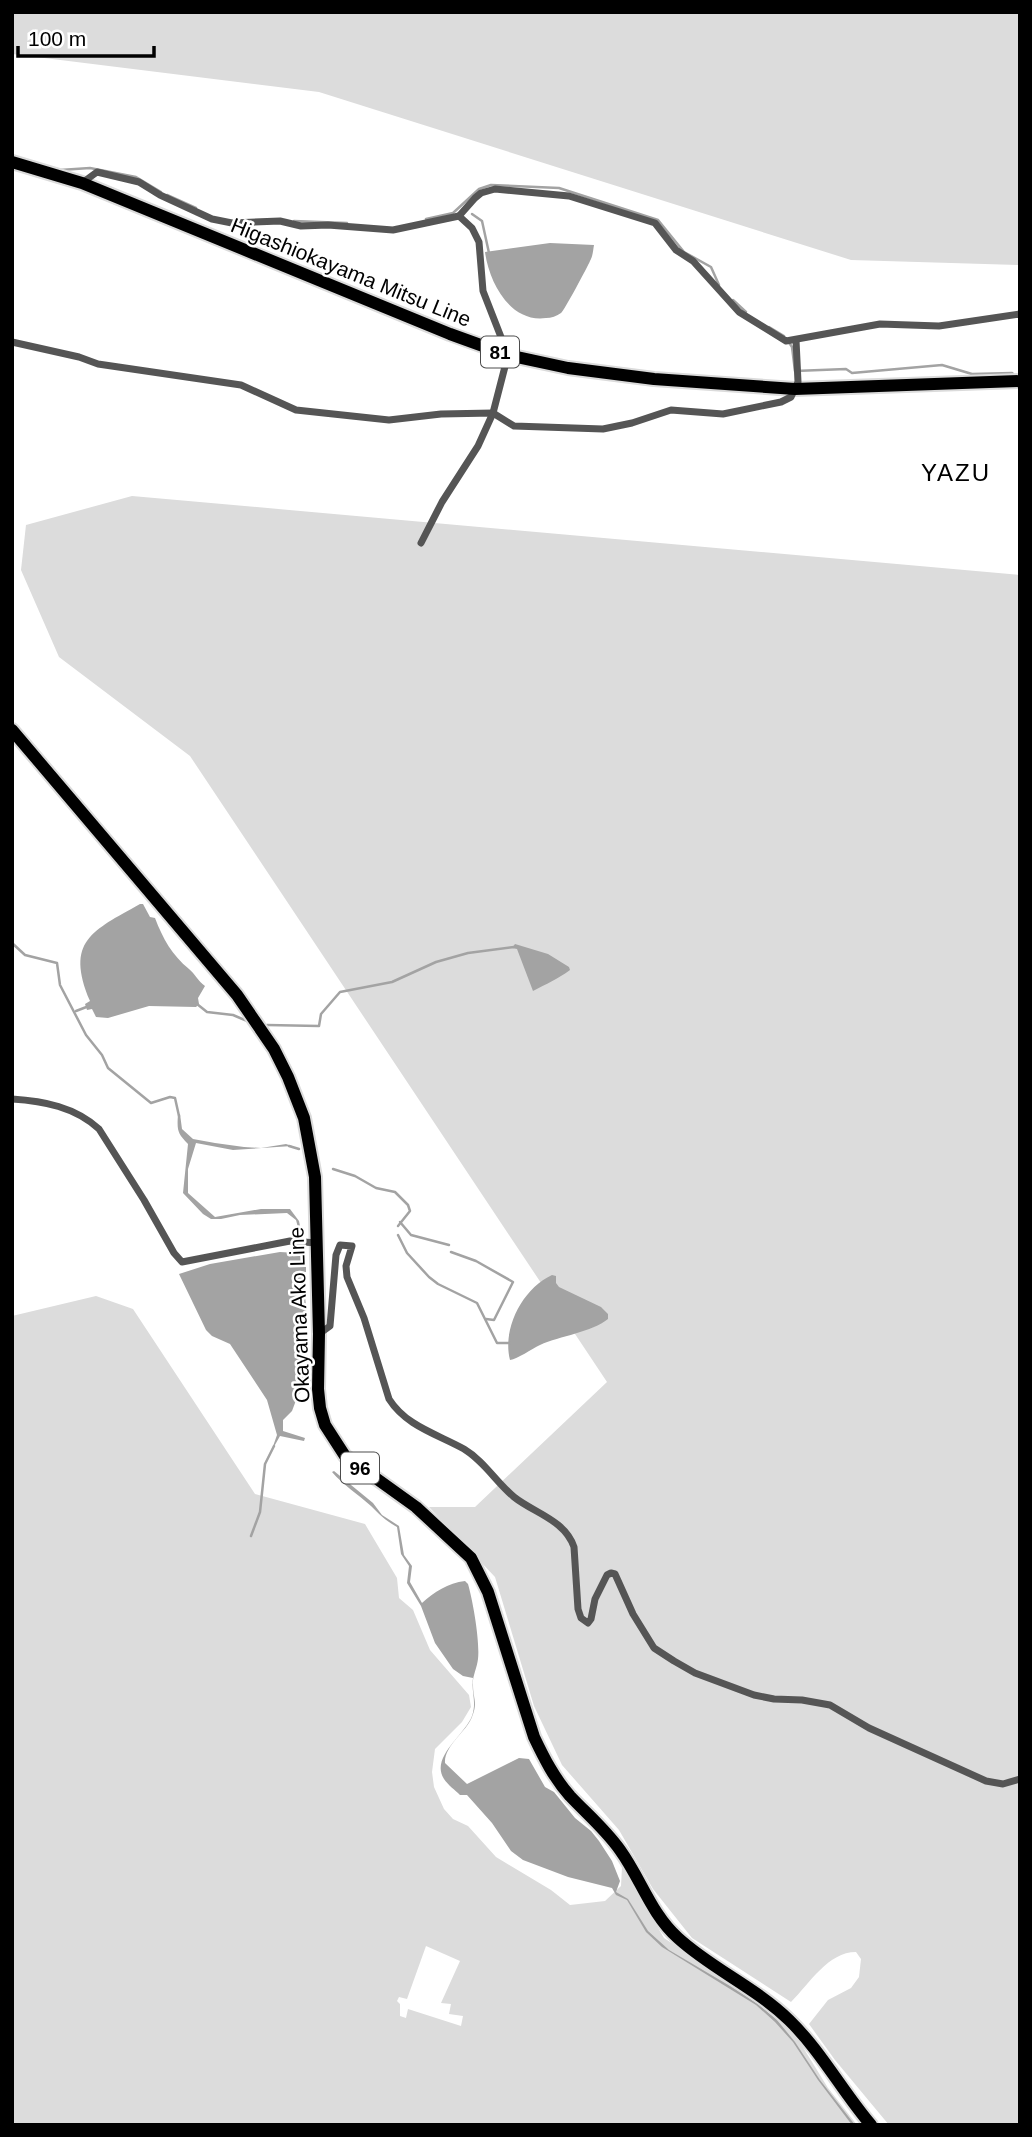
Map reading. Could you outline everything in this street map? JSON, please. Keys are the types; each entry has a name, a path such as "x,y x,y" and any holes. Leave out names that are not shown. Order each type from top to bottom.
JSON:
{"main road":[{"name":"Higashiokayama Mitsu Line","path":"12,162 82,183 450,334 508,355 568,368 654,379 795,389 1020,381"},
{"name":"Okayama Ako Line","path":"12,730 237,995 274,1049 288,1077 304,1118 315,1177 318,1389 325,1425 345,1456 416,1507 471,1558 488,1592 534,1737 555,1777 570,1796 607,1832 633,1869 649,1903 677,1938 748,1985 792,2023 871,2125"}],"street":[{"path":"82,183 97,172 139,182 160,195 220,223 280,221 301,226 328,225 393,230 459,216 481,193 495,189 569,196 655,223 676,250 693,261 739,312 791,341 880,324 939,326 1020,314"},
{"path":"421,543 442,502 478,446 493,413 508,355 483,291 480,242 472,228 459,216"},
{"path":"12,342 98,364 241,385 296,410 389,420 441,414 493,413 514,426 603,429 671,410 728,413 780,402 791,397 798,371 791,341"},
{"path":"12,1100 41,1101 54,1105 91,1122 99,1129 182,1262 290,1241 317,1243"},
{"path":"319,1334 330,1326 336,1255 340,1245 347,1244 352,1246 346,1266 347,1277 364,1318 389,1399 407,1420 480,1460 514,1497 560,1525 572,1539 578,1609 581,1618 588,1623 592,1619 595,1599 607,1575 615,1574 633,1614 654,1648 695,1673 754,1695 830,1705 869,1728 986,1781 1003,1784 1020,1779"}],"shaded area":[{"path":"12,12 1020,12 1020,265 851,260 319,92 12,54"},
{"path":"550,243 594,245 591,259 561,313 550,318 533,318 522,314 504,298 491,276 485,252"},
{"path":"132,496 1020,575 1020,2125 889,2125 809,2024 828,2000 851,1988 859,1977 861,1959 856,1952 846,1953 828,1963 791,2002 692,1938 653,1889 619,1830 562,1765 534,1706 495,1577 429,1507 475,1507 607,1382 190,756 59,657 21,570 26,525"},
{"path":"143,904 150,917 155,918 173,952 205,986 198,998 199,1004 196,1007 149,1006 108,1018 96,1017 92,1009 87,1010 85,1004 90,1001 83,981 82,951 96,931"},
{"path":"515,944 548,954 570,970 533,991 517,949 512,948"},
{"path":"178,1114 182,1129 193,1139 244,1147 261,1148 286,1144 292,1146 233,1150 196,1143 188,1169 188,1193 215,1217 261,1209 290,1209 299,1221 302,1236 296,1220 287,1213 240,1215 221,1219 211,1219 203,1214 183,1193 188,1144 178,1131"},
{"path":"280,1252 297,1253 298,1256 306,1254 306,1272 301,1272 307,1314 306,1386 298,1395 292,1411 283,1420 283,1431 305,1438 304,1441 280,1436 271,1452 277,1435 267,1400 230,1344 212,1336 206,1330 179,1274 210,1264"},
{"path":"552,1275 556,1276 559,1287 601,1307 608,1314 608,1319 593,1327 540,1345 510,1360 509,1336 517,1311 532,1290"},
{"path":"96,1296 133,1309 255,1494 365,1524 397,1578 399,1598 413,1610 430,1650 469,1695 471,1707 462,1722 435,1749 432,1772 434,1787 444,1809 453,1819 468,1826 496,1857 551,1890 570,1905 605,1901 621,1886 622,1867 664,1938 708,1967 793,2031 828,2088 857,2125 12,2125 12,1316","holes":["426,1946 460,1961 441,2003 451,2004 449,2014 463,2016 461,2026 408,2009 406,2018 400,2016 400,2004 397,2001 399,1997 407,1999"]},
{"path":"332,1472 373,1503 382,1515 399,1526 404,1555 412,1566 410,1582 422,1603 447,1586 465,1581 468,1584 478,1642 478,1659 473,1682 473,1678 463,1676 453,1669 435,1643 421,1606 407,1583 409,1566 401,1554 397,1527 383,1517"},
{"path":"473,1682 475,1708 472,1717 469,1723 448,1751 445,1763 467,1784 519,1758 529,1759 545,1787 554,1792 575,1818 599,1841 612,1861 620,1881 616,1892 628,1899 648,1931 669,1950 758,2004 777,2020 855,2125 852,2125 818,2080 793,2042 756,2005 662,1947 646,1932 627,1900 616,1895 612,1888 568,1877 523,1860 511,1851 492,1823 467,1795 460,1795 444,1779 441,1763 450,1747 468,1724 474,1706"}],"waterway":[{"path":"12,156 60,170 90,168 136,177 161,192"},
{"path":"426,219 453,213 479,189 491,185 559,188 658,220 684,252 711,267 719,285"},
{"path":"167,195 196,208"},
{"path":"472,214 482,221 489,253"},
{"path":"294,221 347,223"},
{"path":"733,300 746,312"},
{"path":"769,327 784,336"},
{"path":"788,341 792,347 795,371 846,369 852,373 942,365 972,374 1012,373 1015,376"},
{"path":"12,943 25,955 57,963 60,985 86,1035 102,1055 108,1068 151,1103 175,1098 179,1116"},
{"path":"267,1025 319,1026 321,1014 340,992 392,982 436,962 468,953 514,947"},
{"path":"197,1004 207,1012 233,1015 252,1023"},
{"path":"76,1011 89,1006"},
{"path":"289,1146 299,1149"},
{"path":"333,1169 355,1176 376,1188 395,1192 408,1205 410,1211 398,1226"},
{"path":"400,1222 411,1235 449,1245"},
{"path":"398,1235 407,1253 429,1277 477,1303 497,1343 510,1343"},
{"path":"451,1252 476,1261 513,1282 494,1320 486,1319"},
{"path":"251,1536 260,1512 265,1464 274,1446"}],"district":[{"name":"YAZU","path":"956,472"}]}
